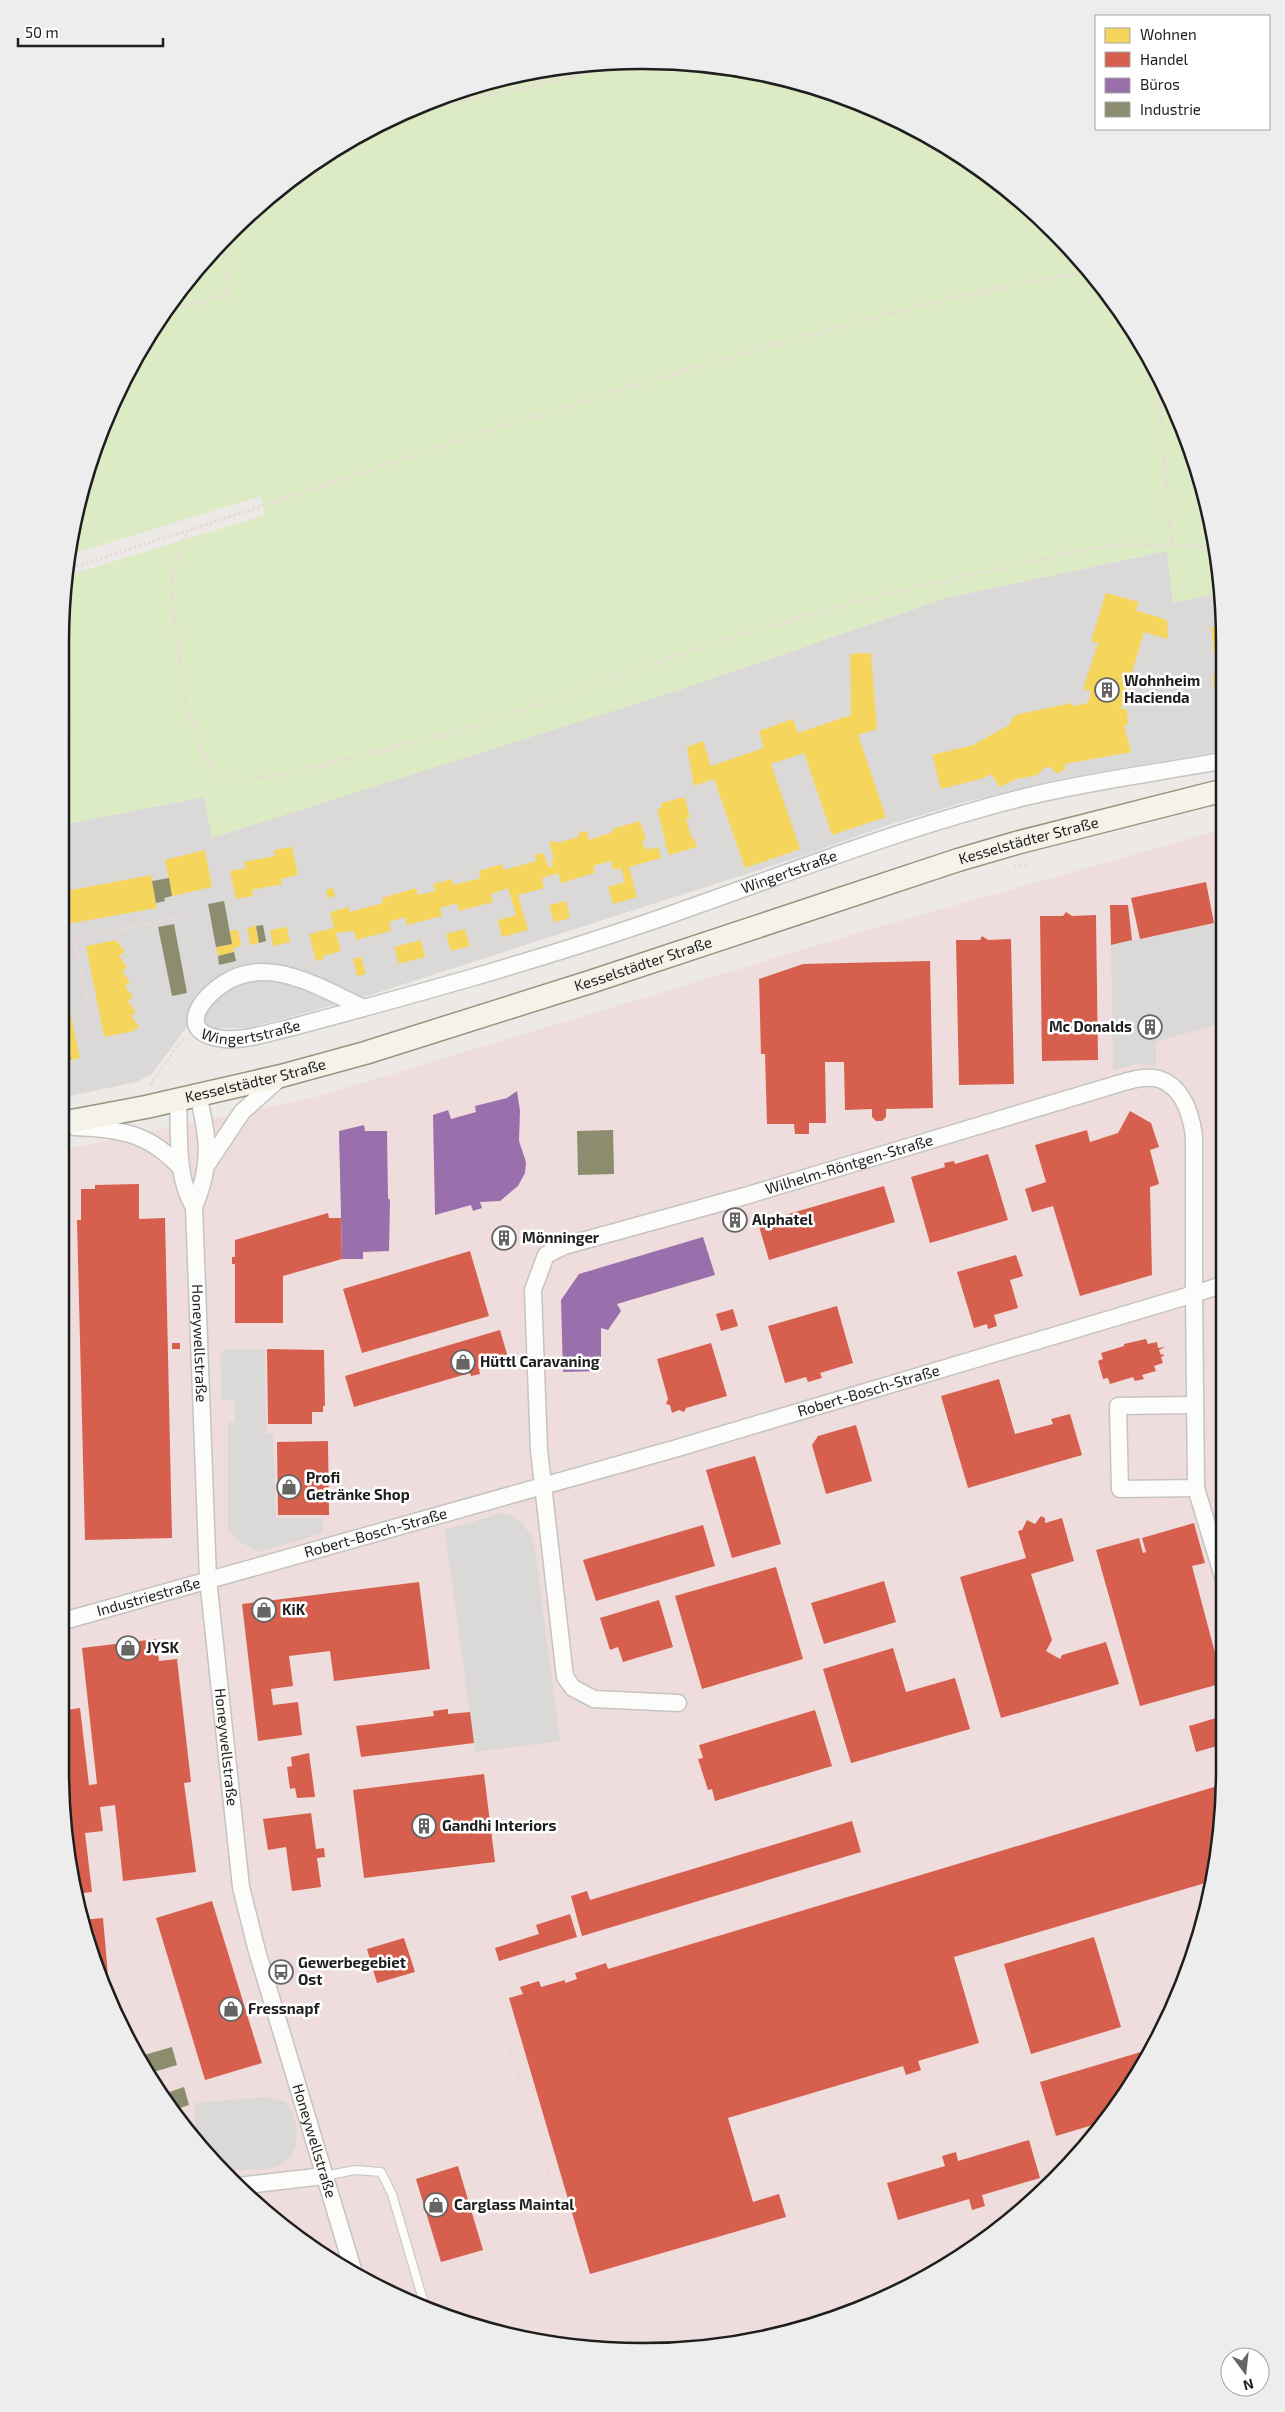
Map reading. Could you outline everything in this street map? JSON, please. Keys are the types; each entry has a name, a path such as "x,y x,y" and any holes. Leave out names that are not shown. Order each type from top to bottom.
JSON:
{"main road":[{"name":"Kesselstädter Straße","path":"69,1123 281,1076 449,1027 966,858 1043,836 1216,792"}],"street":[{"name":"Wingertstraße","path":"364,1008 292,976 276,972 250,972 232,978 213,990 195,1012 195,1022 198,1029 220,1039 232,1039 287,1028 364,1008 524,963 657,919 893,835 967,813 1028,796 1216,763"},
{"name":"Honeywellstraße","path":"208,1163 242,1112 281,1076"},
{"name":"Wilhelm-Röntgen-Straße","path":"543,1487 539,1450 533,1290 546,1255 564,1246 772,1188 1104,1088 1139,1079 1158,1079 1174,1089 1185,1101 1192,1120 1194,1136 1194,1294"},
{"name":"Honeywellstraße","path":"188,1097 204,1121 208,1163 203,1185 194,1207 208,1579 241,1887 257,1951 351,2263"},
{"name":"Honeywellstraße","path":"188,1097 181,1168 186,1195 194,1207"},
{"path":"69,1126 110,1129 148,1139 168,1154 181,1168"},
{"name":"Robert-Bosch-Straße","path":"208,1579 543,1487 1216,1287"},
{"path":"1194,1294 1196,1488 1216,1554"},
{"path":"1195,1405 1118,1406 1120,1489 1196,1488"},
{"path":"543,1487 565,1677 573,1688 594,1699 678,1703"},
{"name":"Industriestraße","path":"69,1619 208,1579"},
{"path":"247,2185 324,2176"}],"lane":[{"path":"324,2176 355,2170 381,2172 392,2194 423,2300"}],"path":[{"path":"437,107 595,71"},
{"path":"177,308 230,294 223,251"},
{"path":"74,567 588,400 811,334 964,296 1081,273"},
{"path":"1158,392 1172,546"},
{"path":"187,531 177,557 172,582 175,626 185,700 201,752 211,766 228,779 250,779 286,774 468,729 737,635 887,594 1092,548 1129,545 1208,547"},
{"path":"69,939 182,917"},
{"path":"74,938 94,1036"},
{"path":"155,1105 151,1082 195,1022"},
{"path":"489,1982 589,2301"}],"shaded area":[{"path":"1167,551 1173,602 1214,594 1216,642 1216,752 1071,777 965,802 891,824 805,855 367,996 249,1028 186,1028 151,1075 136,1082 69,1096 69,823 204,797 212,837 676,691 946,598"},
{"path":"1216,831 1216,1770 1211,1844 1197,1918 1173,1989 1157,2023 1120,2088 1098,2119 1074,2148 1021,2201 961,2247 929,2266 862,2300 827,2313 791,2324 717,2338 680,2342 605,2342 531,2332 494,2324 423,2300 389,2284 324,2247 264,2201 211,2148 165,2088 128,2023 112,1989 99,1954 88,1918 80,1881 70,1807 69,1148 313,1098 868,930"},
{"path":"1216,923 1216,1024 1156,1042 1156,1066 1139,1064 1113,1070 1111,945"},
{"path":"225,1349 265,1349 266,1434 273,1434 276,1518 322,1518 323,1533 258,1552 237,1540 228,1529 228,1423 235,1422 234,1400 222,1400 220,1353 225,1353"},
{"path":"502,1513 511,1515 522,1523 531,1536 535,1550 560,1741 475,1752 445,1530"},
{"path":"266,2097 286,2102 293,2113 297,2129 296,2144 291,2156 281,2165 269,2169 233,2171 195,2129 195,2103"}],"green space":[{"path":"605,70 680,70 754,80 791,88 862,112 896,128 961,165 1021,211 1048,237 1098,293 1120,324 1157,389 1173,423 1197,494 1205,531 1214,594 1173,603 1167,551 946,598 676,691 212,838 204,797 69,823 69,642 73,574 265,515 261,496 76,553 88,494 99,458 112,423 128,389 165,324 187,293 237,237 293,187 324,165 389,128 423,112 494,88 531,80"}],"building: Wohnen":[{"name":"Wohnheim Hacienda","path":"1106,593 1139,602 1136,610 1167,620 1168,639 1144,632 1122,707 1117,707 1127,710 1128,725 1124,725 1131,752 1065,764 1065,769 1059,773 1054,772 1052,767 1044,768 1038,775 1016,779 1000,787 991,774 984,778 941,789 932,755 973,745 1009,725 1012,718 1020,714 1072,703 1073,706 1088,703 1091,691 1083,689 1098,643 1091,641"},
{"path":"1216,626 1216,654 1214,654 1211,627"},
{"path":"871,653 877,729 858,735 886,817 832,835 804,753 771,764 800,849 745,868 714,779 694,786 687,747 703,741 711,766 764,748 759,731 793,719 798,733 851,715 850,654"},
{"path":"1216,673 1216,688 1214,688 1213,674"},
{"path":"685,797 690,818 686,819 692,839 694,838 697,847 669,855 667,847 665,848 666,844 657,809 662,808 661,803"},
{"path":"640,821 646,840 642,841 644,848 647,847 647,850 658,847 661,858 629,867 637,897 613,904 608,887 625,882 621,868 613,870 611,861 593,866 595,873 561,883 558,873 542,878 544,888 518,895 528,930 502,937 498,920 516,915 508,888 491,894 493,902 459,911 457,903 440,908 442,916 407,925 405,917 389,922 391,931 356,940 354,931 336,933 341,951 323,956 324,959 318,961 315,958 309,934 334,928 330,912 349,907 350,912 383,903 382,898 416,888 418,895 435,891 433,884 452,879 453,885 481,878 479,871 502,864 504,870 536,861 535,855 544,853 548,867 553,866 551,860 554,859 549,842 555,841 556,843 579,837 578,833 587,831 589,840 613,832 612,829"},
{"path":"292,847 298,875 281,879 282,884 252,890 253,896 236,899 230,871 246,868 244,862 275,856 274,850"},
{"path":"205,850 212,887 172,896 165,860"},
{"path":"151,875 157,908 69,924 69,890"},
{"path":"333,888 335,896 328,898 326,890"},
{"path":"566,901 570,918 554,922 549,905"},
{"path":"256,926 259,943 250,945 247,928"},
{"path":"287,927 290,942 273,946 270,930"},
{"path":"465,929 470,946 451,951 446,934"},
{"path":"238,930 241,946 233,948 234,952 218,956 216,947 232,944 230,931"},
{"path":"116,940 125,952 119,956 127,967 122,971 130,982 125,986 133,997 128,1001 136,1012 131,1015 139,1027 134,1031 104,1037 86,946"},
{"path":"421,940 425,957 399,964 394,947"},
{"path":"361,957 366,974 357,976 353,959"},
{"path":"69,1007 80,1058 71,1060 69,1049"}],"building: Handel":[{"path":"1206,882 1214,923 1140,939 1131,898"},
{"path":"1110,905 1128,905 1132,940 1111,945"},
{"path":"1066,912 1072,916 1096,915 1098,1060 1042,1061 1040,916 1063,916"},
{"path":"982,936 988,940 1011,939 1014,1084 959,1085 956,940 980,940"},
{"path":"930,961 933,1108 886,1109 886,1117 882,1121 876,1121 872,1117 872,1109 845,1110 844,1062 825,1062 826,1123 809,1123 809,1134 795,1134 794,1124 767,1124 765,1054 761,1054 759,979 803,964"},
{"name":"Mc Donalds","path":"1153,1020 1156,1032 1147,1034 1144,1022"},
{"path":"1130,1111 1151,1123 1159,1147 1150,1150 1159,1184 1150,1187 1152,1275 1080,1296 1053,1206 1032,1212 1025,1189 1046,1182 1035,1145 1087,1130 1090,1142 1118,1133"},
{"path":"988,1154 1008,1220 930,1243 911,1177 945,1167 944,1163 954,1161 955,1164"},
{"path":"139,1184 139,1219 165,1218 172,1538 85,1540 77,1220 81,1220 81,1189 95,1189 95,1185"},
{"path":"884,1186 895,1222 769,1260 758,1223"},
{"path":"328,1213 329,1218 341,1218 342,1259 283,1276 283,1323 235,1323 235,1264 232,1264 232,1257 235,1257 235,1240"},
{"name":"Alphatel","path":"738,1215 740,1221 731,1224 729,1218"},
{"name":"Mönninger","path":"501,1235 509,1236 508,1242 500,1241"},
{"path":"470,1251 489,1316 362,1353 343,1289"},
{"path":"1016,1255 1023,1276 1010,1280 1018,1308 994,1315 997,1326 988,1329 987,1324 974,1328 957,1272"},
{"path":"837,1306 853,1363 820,1373 822,1378 808,1382 806,1377 785,1383 768,1326"},
{"path":"733,1309 738,1326 721,1331 716,1314"},
{"path":"500,1330 509,1361 479,1370 480,1374 471,1376 470,1373 354,1407 345,1376"},
{"path":"1146,1339 1148,1344 1157,1342 1158,1348 1165,1347 1159,1350 1161,1355 1163,1354 1164,1356 1161,1357 1163,1363 1154,1366 1156,1371 1142,1375 1144,1379 1135,1381 1133,1377 1110,1384 1108,1378 1103,1379 1098,1361 1103,1359 1101,1353 1124,1346 1124,1344"},
{"path":"172,1343 180,1343 180,1349 172,1349"},
{"path":"711,1343 727,1396 686,1408 684,1412 679,1410 672,1413 670,1405 666,1404 668,1399 657,1359"},
{"path":"267,1349 324,1350 325,1406 323,1406 323,1412 312,1412 312,1424 268,1424"},
{"path":"999,1379 1015,1434 1053,1424 1051,1419 1070,1414 1082,1455 968,1488 941,1396"},
{"path":"856,1425 872,1481 826,1494 812,1445 818,1436"},
{"path":"328,1441 329,1515 278,1515 277,1442"},
{"path":"755,1456 781,1544 732,1558 706,1470"},
{"path":"1041,1516 1045,1518 1045,1523 1062,1518 1074,1561 1031,1574 1052,1640 1046,1651 1060,1659 1062,1655 1106,1642 1119,1684 1001,1718 960,1577 1026,1558 1018,1531 1022,1530 1027,1520 1035,1524"},
{"path":"1194,1523 1205,1563 1192,1566 1216,1657 1216,1685 1140,1706 1096,1550 1139,1538 1143,1553 1146,1552 1142,1538"},
{"path":"703,1525 715,1566 596,1601 583,1560"},
{"path":"776,1567 803,1659 702,1689 675,1596"},
{"path":"884,1581 896,1622 824,1644 811,1603"},
{"path":"419,1582 430,1669 334,1681 330,1651 289,1656 293,1686 271,1689 273,1705 298,1702 302,1735 258,1741 242,1604"},
{"path":"659,1600 673,1647 623,1662 618,1647 610,1650 600,1618"},
{"path":"156,1639 159,1661 177,1659 191,1782 184,1783 196,1872 123,1881 115,1805 100,1807 103,1831 85,1833 92,1892 83,1893 70,1807 69,1710 80,1708 89,1785 97,1784 82,1648"},
{"path":"893,1648 906,1692 955,1678 970,1729 851,1763 823,1669"},
{"path":"448,1709 448,1714 470,1712 474,1743 361,1757 356,1726 434,1716 433,1711"},
{"path":"815,1710 832,1766 715,1801 712,1789 708,1790 698,1759 703,1758 699,1745"},
{"path":"1216,1718 1216,1746 1196,1752 1189,1726"},
{"path":"309,1753 315,1797 297,1798 295,1788 290,1789 287,1767 292,1766 291,1757"},
{"name":"Gandhi Interiors","path":"484,1774 495,1862 364,1878 353,1790"},
{"path":"1216,1787 1211,1844 1205,1883 954,1957 979,2043 918,2061 921,2070 906,2075 903,2066 728,2118 753,2202 779,2194 786,2217 590,2274 509,1998 523,1994 520,1987 539,1981 541,1987 565,1980 565,1983 577,1979 575,1973 606,1963 608,1969"},
{"path":"311,1813 316,1849 324,1848 325,1857 317,1858 321,1887 292,1891 286,1847 268,1850 263,1819"},
{"path":"852,1821 861,1852 582,1936 571,1896 587,1891 590,1900"},
{"path":"212,1901 262,2063 205,2080 156,1918"},
{"path":"570,1914 577,1937 499,1961 495,1948 539,1934 536,1925"},
{"path":"103,1918 108,1979 99,1954 88,1919"},
{"path":"1094,1937 1121,2027 1031,2054 1004,1964"},
{"path":"404,1938 415,1972 377,1983 367,1949"},
{"path":"1141,2052 1120,2088 1093,2125 1056,2136 1040,2082"},
{"path":"1029,2140 1040,2178 982,2195 985,2206 972,2210 969,2199 898,2220 887,2183 945,2166 942,2156 956,2152 958,2161"},
{"path":"458,2166 483,2250 441,2262 416,2179"}],"building: Büros":[{"path":"517,1091 520,1111 519,1141 526,1162 525,1173 518,1186 500,1201 480,1202 482,1208 473,1211 471,1205 435,1215 433,1115 448,1110 451,1119 476,1112 475,1106 507,1098"},
{"path":"364,1125 365,1131 387,1131 388,1198 390,1200 389,1251 363,1252 363,1259 342,1259 339,1131"},
{"path":"703,1237 715,1275 617,1304 621,1311 608,1330 601,1328 601,1371 563,1372 561,1300 579,1274"}],"building: Industrie":[{"path":"169,878 172,896 164,898 165,901 156,903 152,881"},
{"path":"224,901 232,944 216,947 208,904"},
{"path":"174,924 187,993 172,996 158,927"},
{"path":"263,925 266,941 259,943 256,926"},
{"path":"234,952 236,961 219,965 218,956"},
{"path":"613,1130 614,1174 578,1175 577,1131"},
{"path":"172,2047 177,2065 155,2072 145,2055"},
{"path":"184,2087 189,2105 179,2108 168,2092"}],"place":[{"name":"Wohnheim Hacienda","path":"1107,690"},
{"name":"Mc Donalds","path":"1150,1027"},
{"name":"Alphatel","path":"735,1220"},
{"name":"Mönninger","path":"504,1238"},
{"name":"Hüttl Caravaning","path":"463,1362"},
{"name":"Profi Getränke Shop","path":"289,1487"},
{"name":"KiK","path":"264,1610"},
{"name":"JYSK","path":"128,1648"},
{"name":"Gandhi Interiors","path":"424,1826"},
{"name":"Gewerbegebiet Ost","path":"281,1972"},
{"name":"Fressnapf","path":"231,2009"},
{"name":"Carglass Maintal","path":"436,2205"}]}
